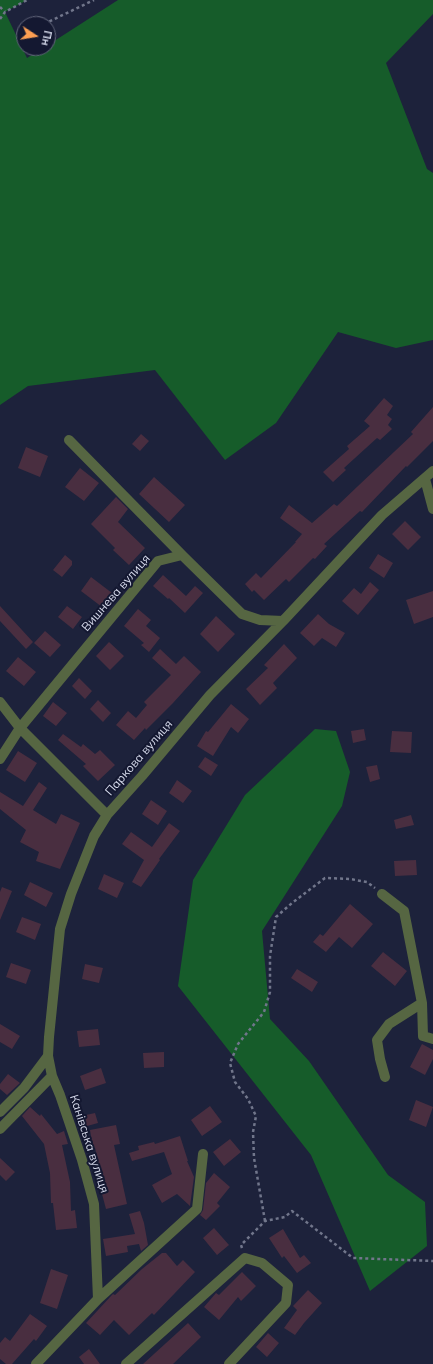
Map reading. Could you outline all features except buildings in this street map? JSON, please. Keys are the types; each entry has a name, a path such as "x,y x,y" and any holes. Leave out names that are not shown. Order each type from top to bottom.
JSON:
{"street":[{"path":"69,440 242,614 260,620 283,621"},
{"name":"Паркова вулиця","path":"52,1076 48,1056 49,1037 60,929 71,894 94,836 107,815 210,695 283,621 382,515 433,471"},
{"path":"424,479 433,509"},
{"name":"Вишнева вулиця","path":"0,759 20,728 158,561 182,555"},
{"path":"0,702 20,728 107,815"},
{"path":"382,894 404,911 422,1003 423,1036 433,1040"},
{"path":"385,1077 377,1040 389,1024 422,1003"},
{"path":"0,1112 24,1088 48,1056"},
{"path":"0,1129 52,1076"},
{"name":"Канівська вулиця","path":"52,1076 82,1160 94,1204 98,1299"},
{"path":"36,1364 98,1299 197,1209 203,1154"},
{"path":"126,1364 245,1258 262,1262 288,1285 286,1304 229,1364"}],"path":[{"path":"0,19 5,12 27,0"},
{"path":"56,18 94,0"},
{"path":"0,7 5,12"},
{"path":"265,1221 254,1158 253,1132 256,1116 248,1099 235,1082 230,1063 238,1044 264,1012 270,992 270,956 276,917 325,878 367,882 382,894"},
{"path":"245,1258 241,1245 265,1221 285,1217 292,1211 353,1258 433,1260"}],"green space":[{"path":"0,0 27,0 5,12 16,35 16,56 26,56 27,58 30,56 56,56 56,40 118,0 433,0 433,14 386,63 427,169 433,173 433,340 396,348 338,332 276,423 225,460 155,370 28,386 0,405"},
{"path":"315,729 336,731 350,772 342,806 262,931 270,1019 309,1061 388,1175 425,1202 427,1246 370,1291 311,1155 178,986 193,880 245,795"}]}
